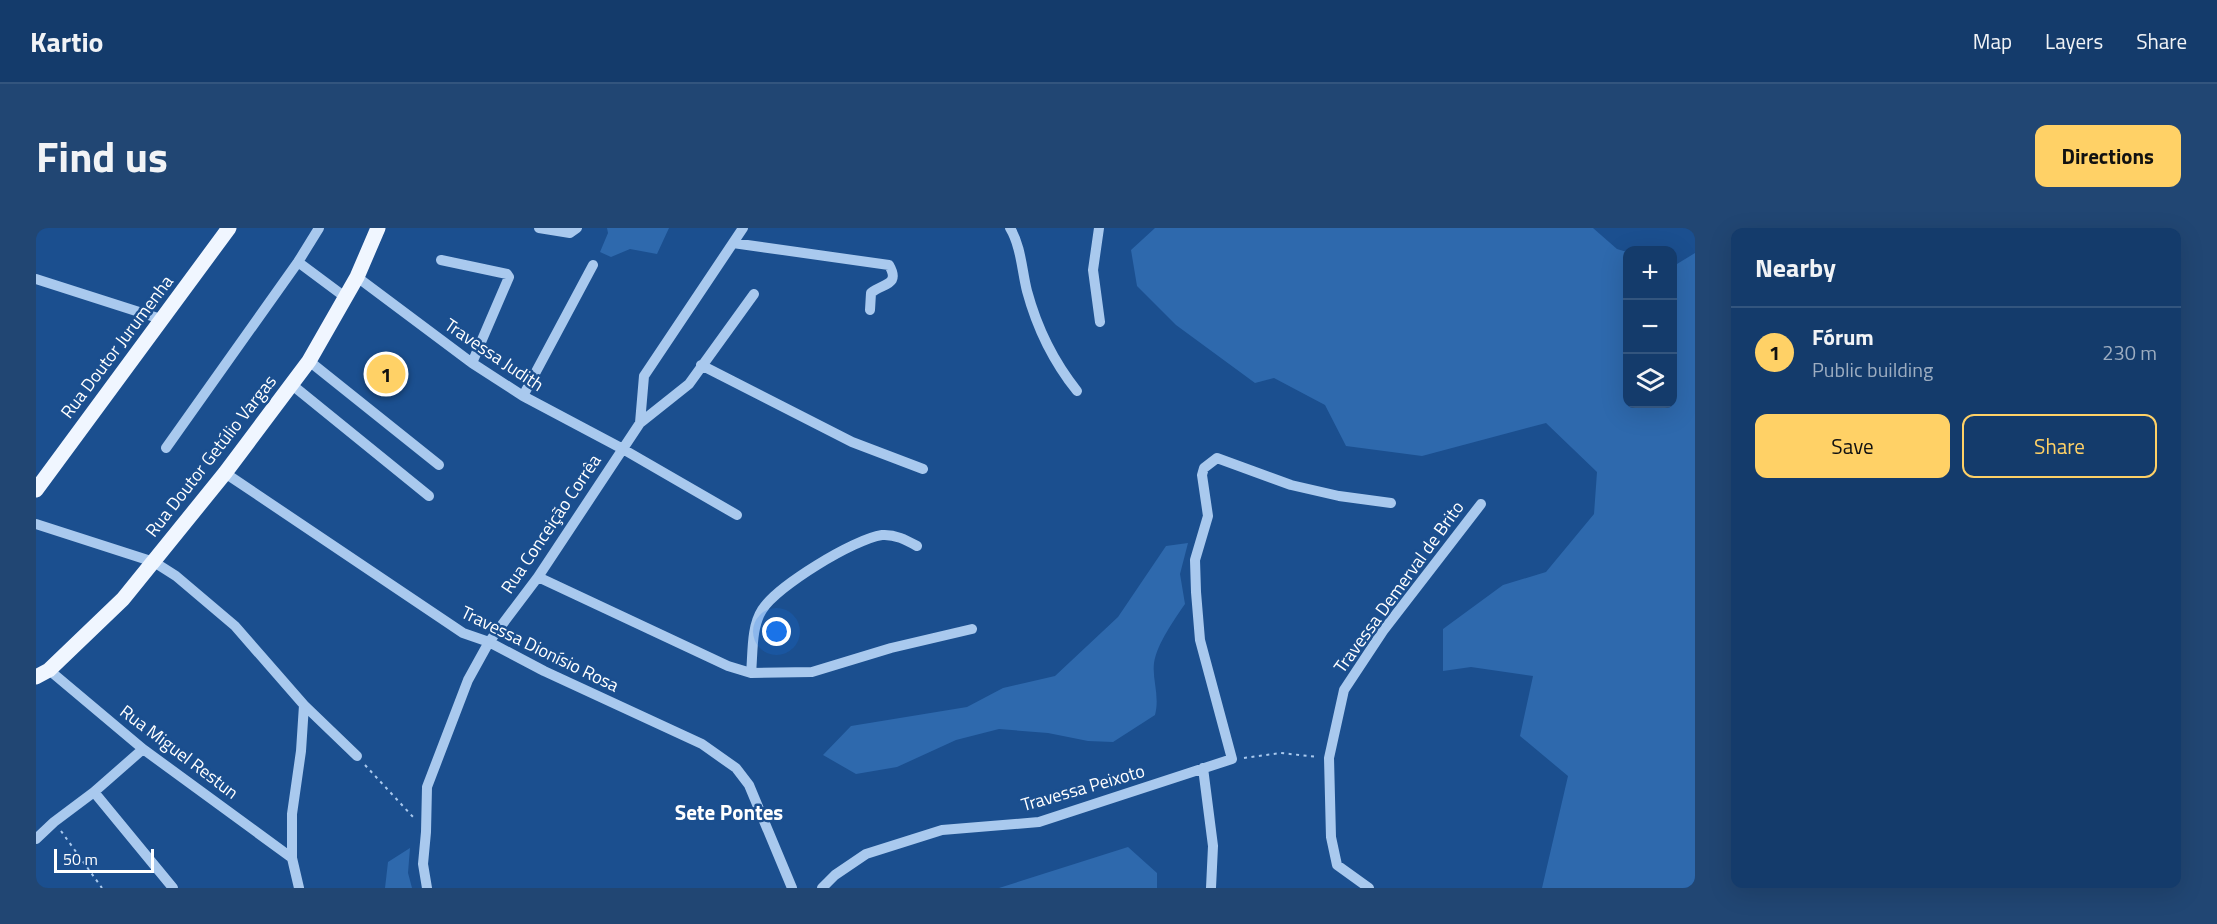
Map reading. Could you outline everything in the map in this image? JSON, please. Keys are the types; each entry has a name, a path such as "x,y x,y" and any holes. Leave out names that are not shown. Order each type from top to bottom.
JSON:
{"main road":[{"name":"Rua Doutor Jurumenha","path":"36,490 229,228"},
{"name":"Rua Doutor Getúlio Vargas","path":"42,673 90,633 123,599 225,473 309,361 357,277 378,228"}],"street":[{"path":"166,448 320,228"},
{"path":"539,228 570,233 577,228"},
{"path":"640,423 644,376 743,228"},
{"path":"1010,228 1018,249 1036,319 1062,372 1077,391"},
{"path":"1099,228 1094,270 1100,322"},
{"path":"733,243 890,265 893,277 890,283 873,291 870,309"},
{"path":"441,260 507,274 509,277 472,363"},
{"path":"298,262 345,297"},
{"path":"523,396 593,265"},
{"name":"Travessa Judith","path":"357,277 472,363 523,396 621,448 737,515"},
{"path":"36,279 160,319"},
{"name":"Rua Conceição Corrêa","path":"427,888 423,864 427,787 468,680 489,642 538,577 621,448 640,423 689,384 754,294"},
{"path":"309,361 439,465"},
{"path":"701,365 852,442 923,469"},
{"path":"291,384 429,496"},
{"path":"1232,759 1200,640 1195,560 1208,516 1202,475 1204,468 1217,458 1222,458 1292,485 1339,496 1391,502"},
{"name":"Travessa Dionísio Rosa","path":"225,473 463,633 489,642 544,671 702,744 736,768 749,785 792,888"},
{"name":"Travessa Demerval de Brito","path":"1369,888 1337,865 1331,837 1329,758 1344,690 1383,631 1481,504"},
{"path":"36,524 154,562 176,576 235,626 304,705 357,756"},
{"path":"751,673 755,632 761,612 784,587 846,548 865,539 893,535 917,546"},
{"path":"538,577 729,666 751,673 824,670 891,648 972,629"},
{"name":"Rua Miguel Restun","path":"42,673 292,858"},
{"path":"299,888 292,858 292,814 301,752 304,705"},
{"path":"36,839 143,748"},
{"name":"Travessa Peixoto","path":"822,888 835,875 866,854 942,830 1039,822 1232,759"},
{"path":"1203,768 1214,846 1211,888"},
{"path":"94,792 173,888"}],"path":[{"path":"1232,759 1281,753 1329,758"},
{"path":"357,756 426,831"},
{"path":"54,822 102,888"}],"shaded area":[{"path":"607,228 669,228 657,254 630,249 611,257 600,252 608,233"},
{"path":"1155,228 1593,228 1617,249 1623,251 1623,408 1677,408 1677,264 1695,253 1695,888 1542,888 1568,776 1520,736 1533,676 1471,667 1443,671 1443,629 1503,585 1546,572 1594,514 1597,472 1546,423 1422,456 1346,446 1325,405 1274,378 1255,383 1176,325 1137,286 1131,250"},
{"path":"1188,543 1180,574 1185,604 1162,640 1154,663 1157,701 1155,715 1113,742 1088,741 1048,733 999,729 956,740 897,767 856,774 823,755 851,726 967,707 1003,688 1055,676 1118,617 1166,546"},
{"path":"1128,847 1157,873 1157,888 999,888"},
{"path":"410,848 408,873 412,888 385,888 388,862"}],"place":[{"name":"Fórum","path":"386,374"}],"district":[{"name":"Sete Pontes","path":"729,813"}]}
